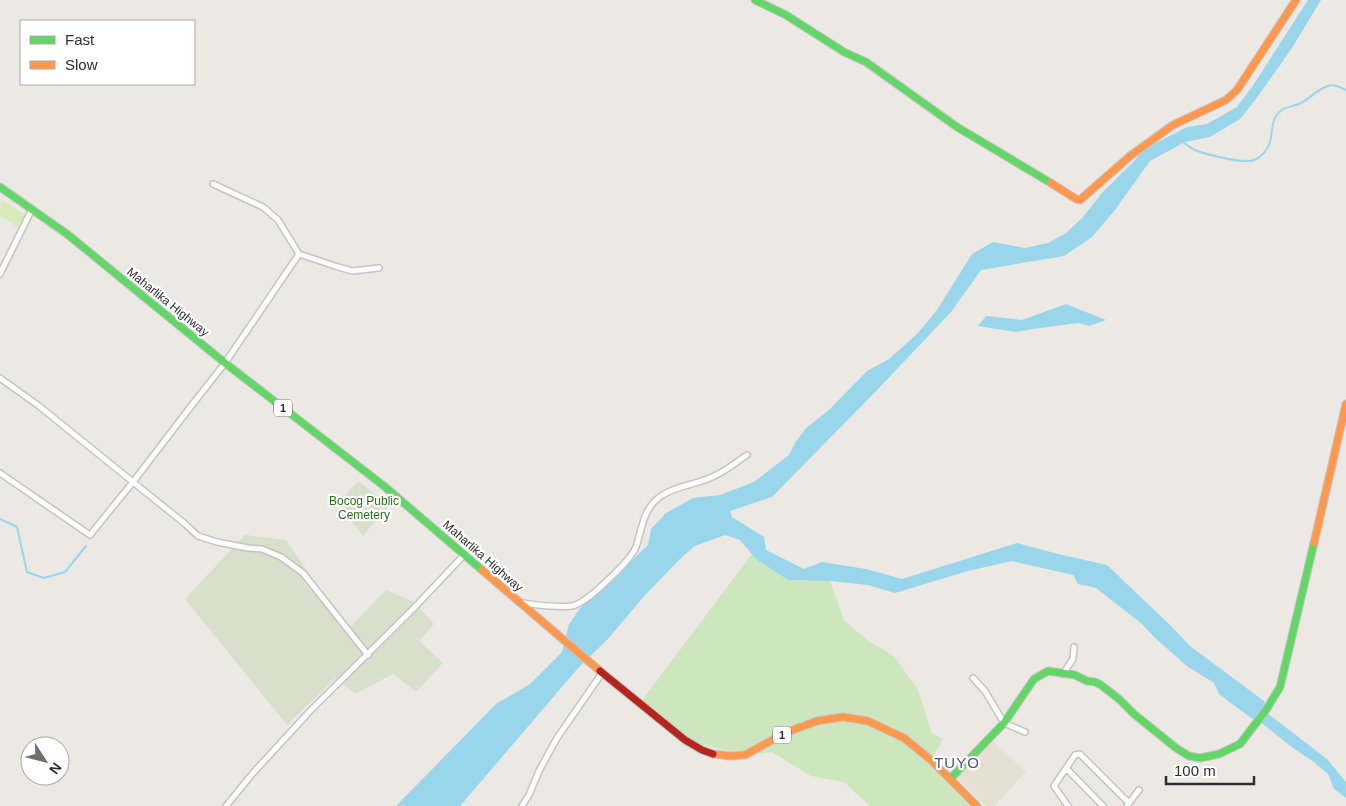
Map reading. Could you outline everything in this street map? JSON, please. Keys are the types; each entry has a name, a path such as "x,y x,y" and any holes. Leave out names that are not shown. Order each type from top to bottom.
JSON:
{"main road":[{"path":"755,0 786,15 844,52 866,62 957,128 1080,200 1130,156 1173,125 1226,100 1237,90 1296,0"},
{"name":"Maharlika Highway","path":"0,187 90,252 225,363 384,486 602,673 686,740 702,750 715,755 745,755 788,732 817,721 843,717 868,721 904,738 931,760 977,806"},
{"path":"950,779 1004,723 1034,679 1048,671 1074,675 1100,685 1176,748 1189,756 1200,758 1219,754 1240,744 1266,710 1280,687 1346,404"}],"street":[{"path":"213,184 263,207 278,220 299,254 352,271 379,268"},
{"path":"0,274 33,209"},
{"path":"0,473 90,535 134,482 225,363 299,254"},
{"path":"0,378 39,406 198,536 235,546 262,549 281,557 303,573 368,655"},
{"path":"520,603 574,606 584,601 628,559 635,549 644,516 660,496 678,488 714,477 747,455"},
{"path":"226,806 253,773 311,710 368,655 464,555"},
{"path":"1063,674 1073,659 1074,647"},
{"path":"522,806 557,738 602,673"},
{"path":"973,678 985,691 1004,723 1025,732"},
{"path":"1068,806 1054,786 1075,755 1080,754 1128,805 1139,790"},
{"path":"1066,768 1103,806"}],"shaded area":[{"path":"990,738 1026,772 994,806 986,806 955,775"}],"green space":[{"path":"1,199 25,215 17,227 0,216"},
{"name":"Bocog Public Cemetery","path":"358,481 389,505 363,536 338,503"},
{"path":"245,535 286,540 322,593 350,627 386,590 412,601 434,624 419,641 443,663 416,692 393,674 355,694 336,678 287,725 185,599"},
{"path":"752,554 788,580 830,581 844,620 866,639 895,657 918,690 932,733 943,739 931,760 973,806 870,806 844,782 811,776 772,752 745,755 685,740 640,703"}],"water":[{"path":"1308,0 1321,0 1292,48 1240,119 1210,137 1185,142 1150,161 1115,210 1092,237 1064,256 981,270 951,312 772,497 730,511 732,517 764,537 766,550 804,569 822,562 866,569 902,579 1017,543 1107,565 1190,646 1264,701 1265,704 1262,709 1327,759 1346,782 1346,798 1334,789 1328,774 1314,762 1219,694 1214,683 1187,666 1142,624 1096,588 1078,584 1073,575 1012,561 968,571 895,593 868,585 830,581 788,580 756,559 740,540 725,535 695,546 683,556 646,594 607,640 579,667 460,806 396,806 496,704 530,684 562,652 569,624 581,607 648,545 651,529 666,513 693,498 720,495 754,482 789,455 806,428 829,410 867,371 889,359 917,334 937,310 972,254 993,242 1025,248 1048,243 1066,233 1083,217 1102,193 1136,159 1142,150 1187,127 1207,124 1237,107"},
{"path":"1066,304 1106,320 1089,326 1078,323 1016,332 978,326 986,316 1022,320"}],"waterway":[{"path":"1183,142 1193,149 1212,155 1237,160 1254,160 1267,149 1271,140 1273,123 1278,113 1303,102 1328,86 1331,85 1346,90"},
{"path":"0,519 17,527 27,572 44,578 65,572 86,546"}],"traffic: fast":[{"path":"755,0 786,15 844,52 866,62 957,127 1051,183"},
{"path":"0,187 67,234 225,363 384,486 482,570"},
{"path":"950,779 1004,723 1034,679 1048,671 1075,675 1101,685 1176,748 1189,756 1200,758 1219,754 1240,744 1266,710 1280,687 1314,543"}],"traffic: slow":[{"path":"1051,183 1080,200 1130,156 1173,125 1226,100 1237,90 1296,0"},
{"path":"1314,543 1346,404"},
{"path":"482,570 600,671"},
{"path":"713,754 745,755 787,732 817,721 843,717 868,721 904,738 931,760 977,806"}],"traffic: jam":[{"path":"600,671 685,740 713,754"}],"district":[{"name":"TUYO","path":"957,763"}]}
